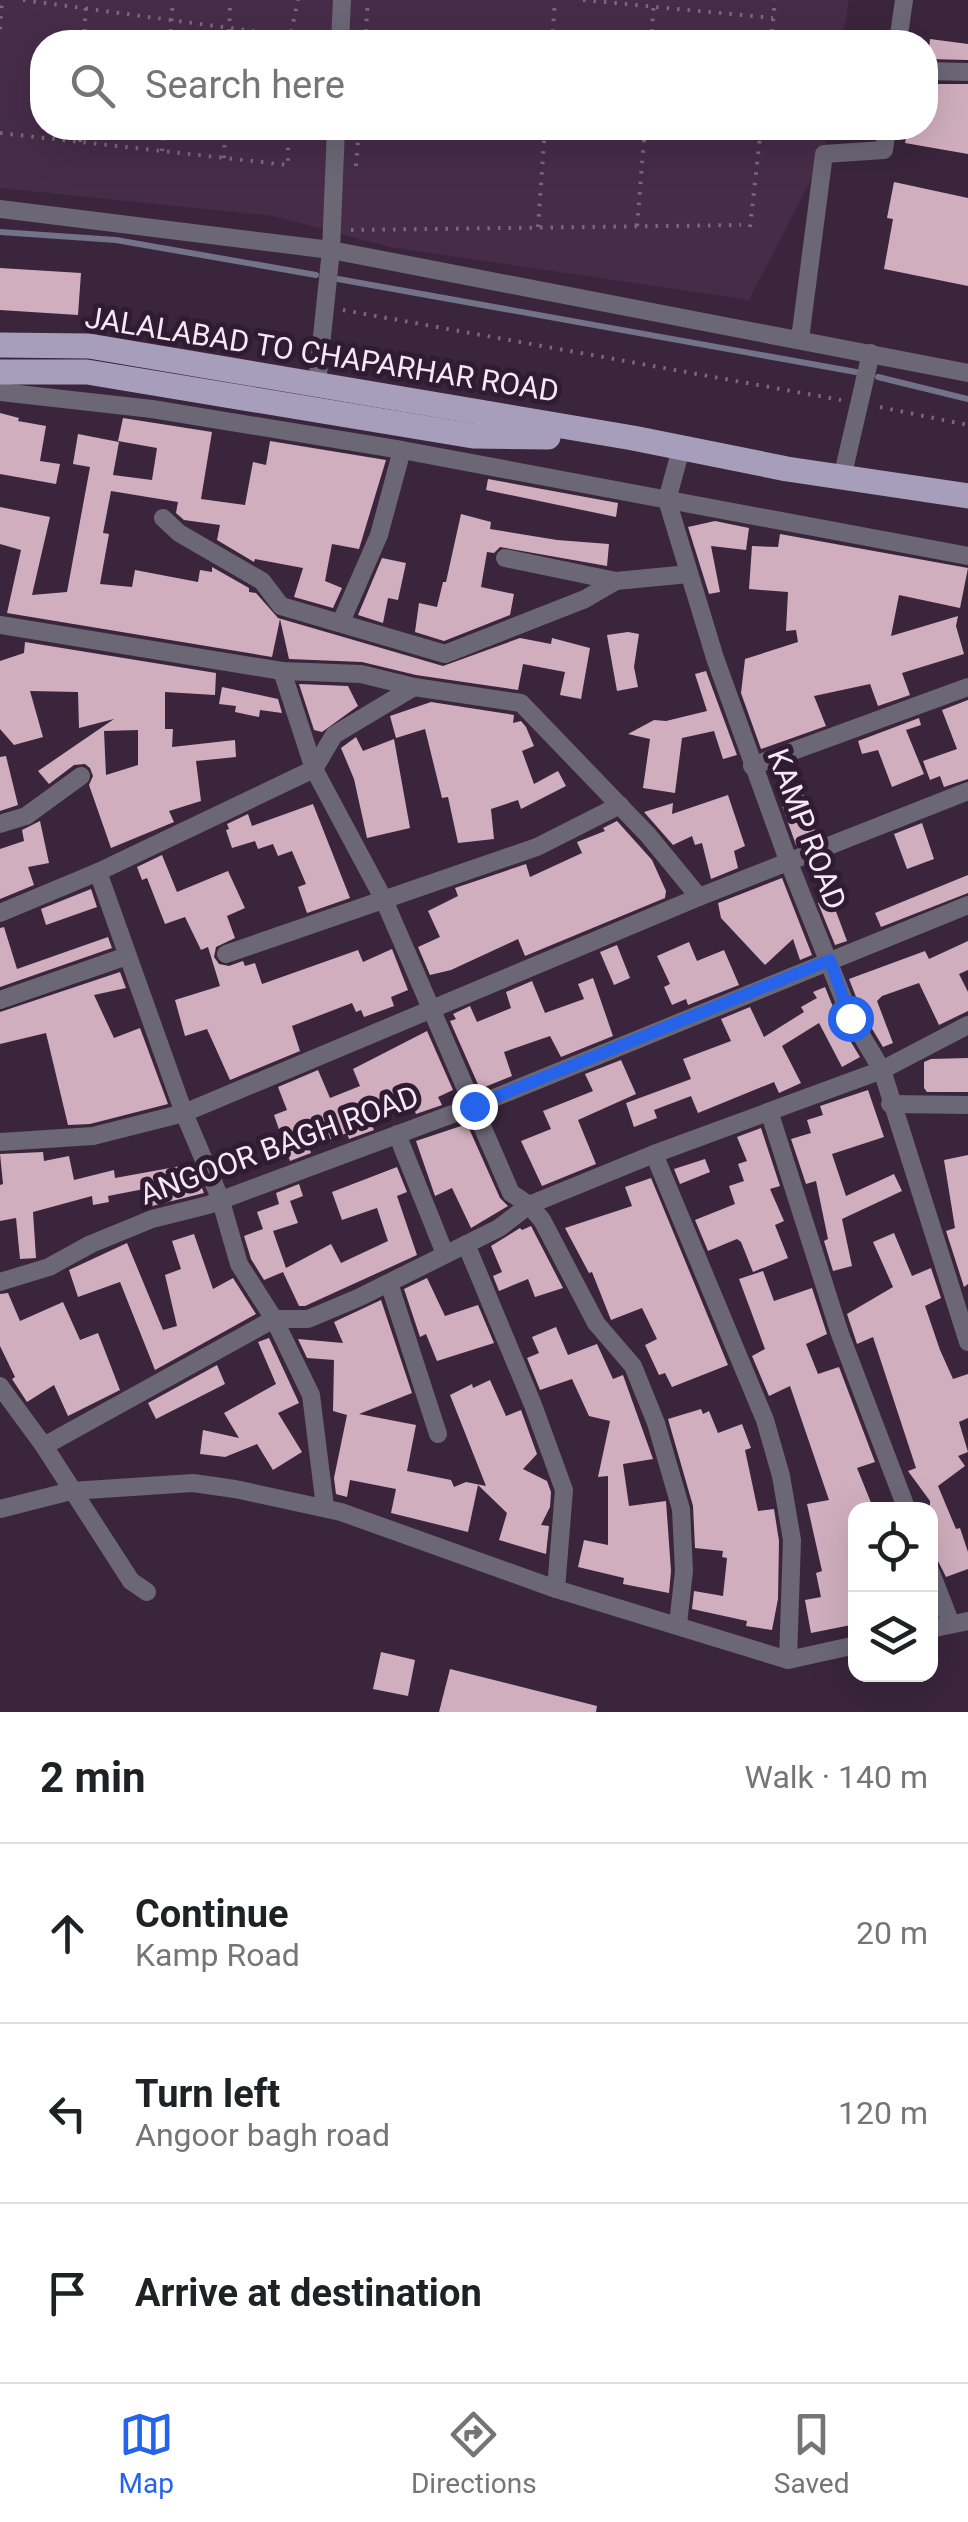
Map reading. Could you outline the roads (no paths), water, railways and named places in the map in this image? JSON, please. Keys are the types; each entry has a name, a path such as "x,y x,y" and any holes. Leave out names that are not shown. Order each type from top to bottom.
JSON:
{"main road":[{"name":"JALALABAD TO CHAPARHAR ROAD","path":"0,345 89,346 633,438 842,478 968,496"},
{"name":"JALALABAD TO CHAPARHAR ROAD","path":"0,372 87,372 473,436 633,438"}],"street":[{"path":"341,30 342,0"},
{"path":"900,30 904,0"},
{"path":"938,71 968,72"},
{"path":"317,384 331,250 336,140"},
{"path":"800,339 824,154 884,150 885,140"},
{"path":"0,209 331,250 968,373"},
{"path":"842,478 872,353"},
{"path":"0,392 152,409 402,450 968,556"},
{"path":"666,500 682,449"},
{"path":"341,622 379,535 402,450"},
{"name":"KAMP ROAD","path":"666,500 752,766 788,863 850,1018 882,1070 968,1342"},
{"path":"163,518 179,533 262,581 281,606 445,654 585,598 616,581"},
{"path":"504,558 616,581 689,574"},
{"path":"0,625 282,671 361,674 414,688 521,703 620,805 699,897"},
{"path":"282,671 314,769 384,900 511,1192 529,1204 542,1220 596,1323 633,1366 656,1423 681,1509 684,1571 678,1624"},
{"path":"752,766 968,687"},
{"path":"0,912 98,872 314,769 334,734 414,688"},
{"path":"0,824 26,816 81,776"},
{"path":"0,1142 93,1136 184,1113 699,897 968,790"},
{"path":"226,954 537,847 620,805"},
{"path":"98,872 184,1113 220,1198 239,1264 274,1319 311,1395 325,1507"},
{"name":"ANGOOR BAGH ROAD","path":"0,1282 50,1267 91,1244 152,1219 208,1205 474,1106 968,905"},
{"path":"0,1000 127,956"},
{"path":"44,1446 274,1319 308,1319 500,1228 529,1204 882,1070 968,1025"},
{"path":"890,1104 968,1105"},
{"path":"770,1114 840,1334 904,1502"},
{"path":"398,1134 445,1254"},
{"path":"654,1154 765,1420 781,1476 792,1540 788,1660"},
{"path":"466,1244 534,1405 564,1490 556,1589"},
{"path":"389,1282 438,1434"},
{"path":"0,1386 132,1581 147,1592"},
{"path":"0,1509 71,1490 193,1483 325,1507 556,1589 788,1660 848,1647"},
{"path":"938,1584 960,1622"}],"waterway":[{"path":"0,232 116,240 316,275"},
{"path":"338,279 856,372"},
{"path":"878,377 968,399"}]}
